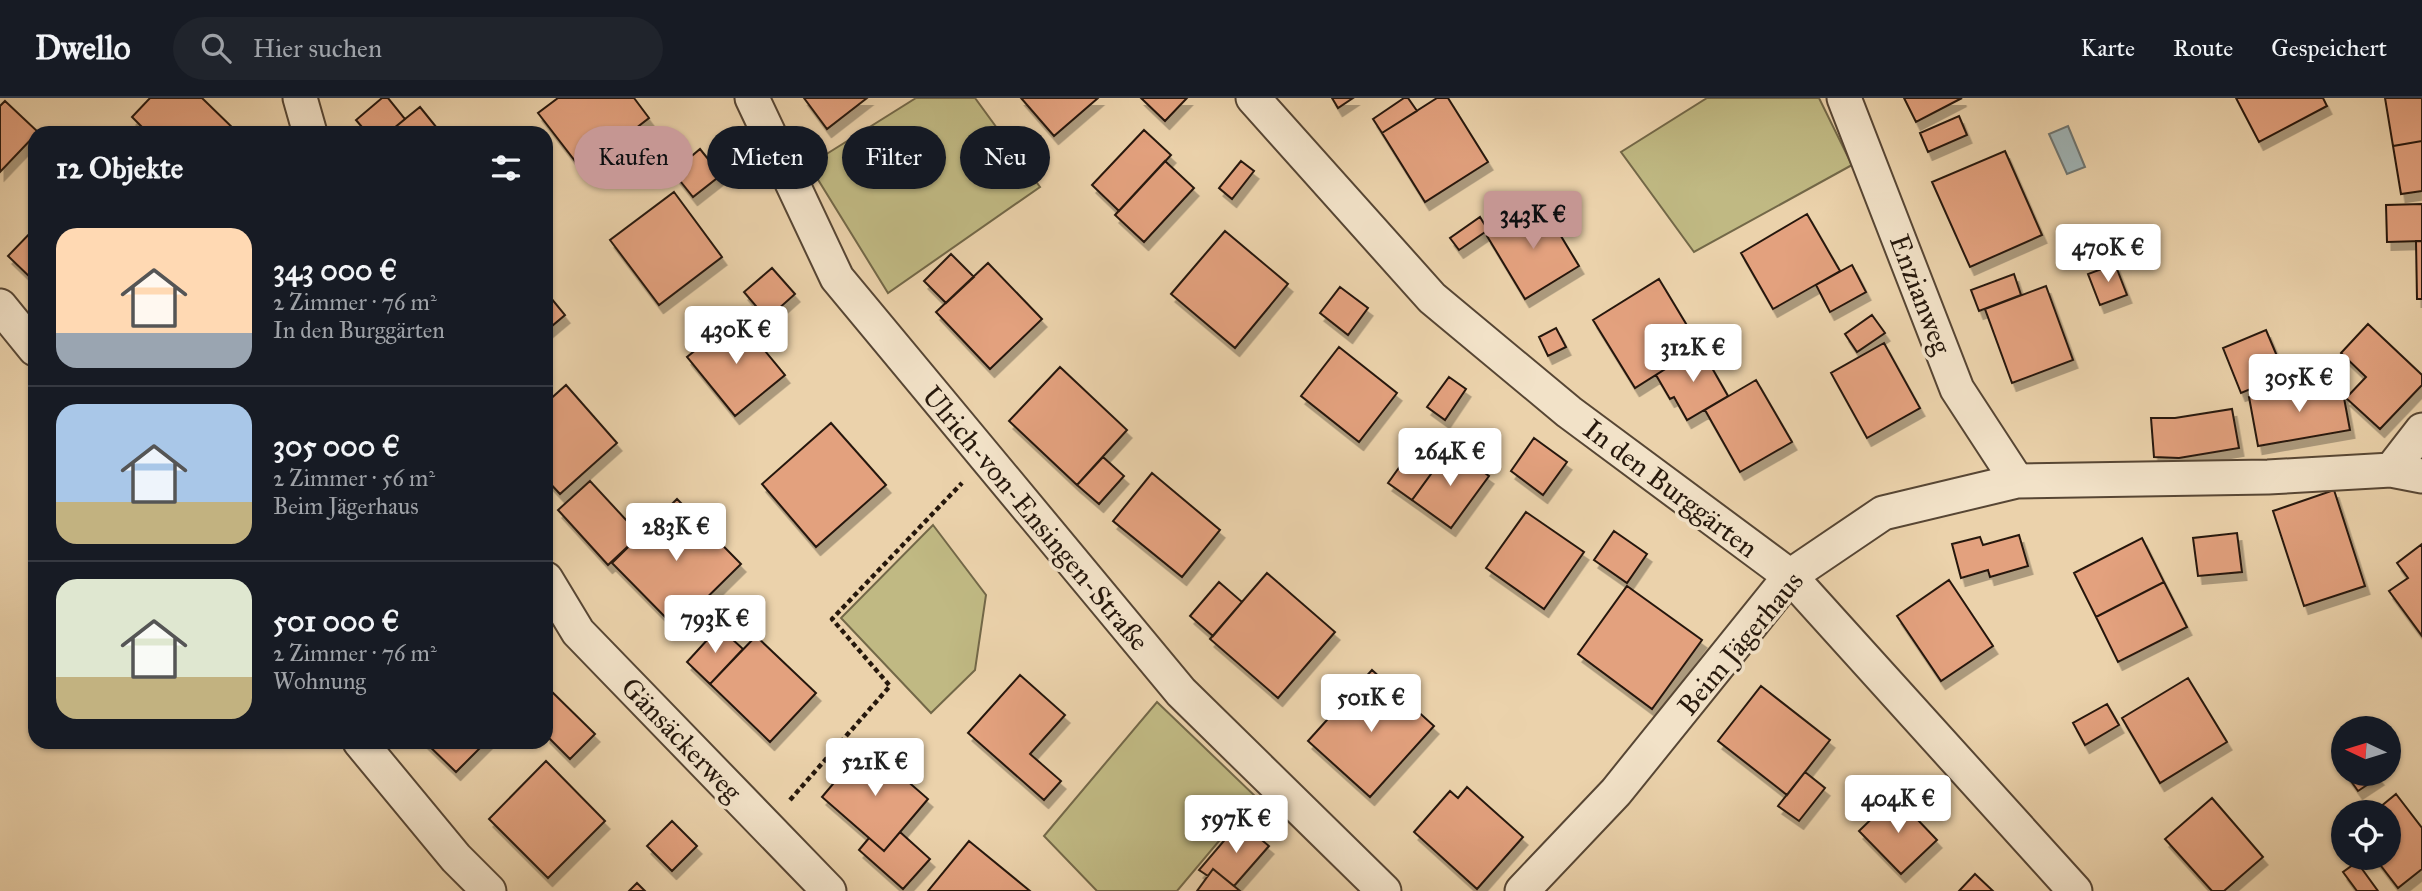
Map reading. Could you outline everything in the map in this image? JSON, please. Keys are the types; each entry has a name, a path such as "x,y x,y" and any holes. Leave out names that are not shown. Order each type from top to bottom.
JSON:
{"street":[{"path":"300,98 308,126"},
{"name":"Ulrich-von-Ensingen-Straße","path":"752,98 837,278 1181,692 1384,891"},
{"name":"In den Burggärten","path":"1253,98 1432,298 1569,412 1790,576 2075,891"},
{"name":"Enzianweg","path":"1844,98 1957,389 2017,481"},
{"path":"0,306 28,340"},
{"path":"2407,473 2422,430"},
{"name":"Beim Jägerhaus","path":"1522,891 1616,792 1790,576 1883,513 2017,481 2407,473"},
{"name":"Gänsäckerweg","path":"553,591 578,632 829,891"},
{"path":"366,749 456,858 489,891"}],"path":[{"path":"767,827 890,686 831,619 986,457"}],"shaded area":[{"path":"916,98 975,98 995,126 960,126 960,189 1037,189 888,293 824,189 828,189 828,153 842,144 842,189 946,189 946,126 871,126"},
{"path":"1707,98 1819,98 1852,165 1694,252 1621,152"},
{"path":"2068,126 2085,167 2067,174 2049,134"},
{"path":"933,525 986,595 975,670 931,713 841,618"},
{"path":"1157,702 1256,797 1177,891 1097,891 1044,836"}],"building":[{"path":"150,98 202,98 231,126 141,126 132,117"},
{"path":"382,98 388,98 405,119 396,126 361,126 356,120"},
{"path":"558,98 634,98 649,118 639,126 574,126 574,160 553,132 553,126 548,126 538,113"},
{"path":"804,98 867,98 828,128"},
{"path":"1021,98 1098,98 1054,136 1050,126 1045,126"},
{"path":"1141,98 1187,98 1165,121"},
{"path":"1332,98 1353,98 1338,108"},
{"path":"1408,98 1417,111 1382,133 1373,119"},
{"path":"1437,98 1448,98 1488,162 1425,202 1382,133"},
{"path":"1904,98 1962,98 1916,122"},
{"path":"2236,98 2323,98 2327,106 2259,142"},
{"path":"2385,98 2422,98 2422,141 2393,146"},
{"path":"5,101 32,126 28,126 28,143 0,172 0,106"},
{"path":"420,107 435,126 396,126"},
{"path":"1959,116 1967,135 1928,152 1920,133"},
{"path":"1144,130 1171,155 1119,211 1092,185"},
{"path":"2422,141 2422,191 2401,194 2393,146"},
{"path":"700,149 707,158 707,186 693,197 687,189 693,189 693,155"},
{"path":"2005,151 2042,235 1970,267 1932,182"},
{"path":"1165,161 1194,188 1144,242 1115,215"},
{"path":"1241,161 1254,171 1232,199 1219,188"},
{"path":"674,192 722,257 659,305 610,240"},
{"path":"1541,203 1579,266 1525,299 1487,236"},
{"path":"2422,204 2422,241 2387,242 2386,205"},
{"path":"1807,214 1840,271 1773,309 1741,253"},
{"path":"1480,217 1488,230 1459,250 1450,238"},
{"path":"1225,231 1288,284 1235,348 1171,294"},
{"path":"28,235 28,275 8,256"},
{"path":"2416,241 2422,241 2422,299 2417,299"},
{"path":"951,254 974,277 946,303 924,281"},
{"path":"988,263 1042,319 990,369 936,312"},
{"path":"2115,264 2127,295 2100,305 2088,274"},
{"path":"1852,265 1866,292 1830,312 1816,285"},
{"path":"772,268 795,294 767,319 744,292"},
{"path":"2014,274 2021,295 1979,311 1971,290"},
{"path":"1659,279 1700,347 1635,388 1593,320"},
{"path":"2046,286 2073,360 2012,383 1985,309"},
{"path":"1340,287 1368,308 1348,335 1320,313"},
{"path":"553,300 565,315 553,325"},
{"path":"1872,315 1885,333 1857,352 1845,334"},
{"path":"737,317 785,375 735,416 687,357"},
{"path":"2368,324 2422,375 2422,385 2380,429 2346,398 2366,377 2341,353"},
{"path":"1556,328 1566,347 1548,356 1539,337"},
{"path":"2266,330 2285,375 2241,393 2223,348"},
{"path":"1884,343 1920,408 1867,438 1831,373"},
{"path":"1339,347 1397,393 1359,442 1301,396"},
{"path":"1700,347 1728,396 1687,420 1674,397 1670,399 1656,375"},
{"path":"1060,367 1127,430 1077,485 1009,421"},
{"path":"1449,377 1466,389 1445,420 1427,407"},
{"path":"1756,380 1792,442 1740,472 1705,410"},
{"path":"2341,382 2350,430 2258,446 2249,397"},
{"path":"566,385 617,443 560,494 553,486 553,397"},
{"path":"2232,409 2239,448 2179,458 2154,457 2151,418 2175,418"},
{"path":"831,423 886,485 816,547 762,484"},
{"path":"1426,430 1450,448 1412,500 1388,483"},
{"path":"1534,438 1567,462 1543,495 1511,471"},
{"path":"1450,448 1489,476 1451,528 1412,500"},
{"path":"1103,457 1124,476 1099,504 1077,485"},
{"path":"1152,473 1220,530 1182,577 1113,521"},
{"path":"590,481 640,535 608,565 558,510"},
{"path":"2334,490 2365,586 2304,606 2273,511"},
{"path":"677,499 741,564 676,628 612,563"},
{"path":"1526,512 1584,552 1544,609 1486,568"},
{"path":"1614,531 1647,554 1627,583 1594,560"},
{"path":"2237,533 2242,572 2198,576 2193,538"},
{"path":"2019,535 2028,566 1990,577 1988,570 1961,578 1952,544 1980,537 1983,545"},
{"path":"2142,538 2164,582 2096,617 2074,573"},
{"path":"2422,544 2422,636 2389,591 2408,578 2397,563"},
{"path":"1267,573 1335,632 1278,698 1210,639"},
{"path":"1949,580 1993,646 1941,681 1897,616"},
{"path":"1219,582 1242,602 1213,636 1190,616"},
{"path":"2164,582 2187,627 2118,662 2096,617"},
{"path":"1627,586 1702,640 1652,709 1578,654"},
{"path":"719,627 743,649 710,684 687,662"},
{"path":"756,636 816,693 770,742 710,684"},
{"path":"1372,670 1434,726 1370,797 1308,741"},
{"path":"1020,675 1065,715 1030,754 1061,781 1044,800 968,733"},
{"path":"2188,678 2227,742 2160,783 2122,718"},
{"path":"1761,686 1830,740 1787,795 1718,741"},
{"path":"553,693 595,734 570,759 553,742"},
{"path":"2107,704 2119,725 2085,745 2073,723"},
{"path":"866,745 928,799 884,851 822,797"},
{"path":"432,749 479,749 456,772"},
{"path":"546,761 605,821 548,878 489,819"},
{"path":"1805,772 1825,788 1799,821 1778,806"},
{"path":"1467,787 1523,837 1477,889 1414,832 1450,791 1458,798"},
{"path":"2396,794 2401,800 2389,800"},
{"path":"1895,796 1937,840 1901,874 1859,831"},
{"path":"2212,798 2263,857 2224,891 2212,891 2165,839"},
{"path":"2401,801 2422,828 2422,869 2398,888 2384,870 2401,870"},
{"path":"672,821 697,846 672,871 647,846"},
{"path":"1240,822 1269,846 1234,886 1213,869 1208,876 1199,870"},
{"path":"900,832 930,859 903,889 859,850 869,838 884,851"},
{"path":"969,841 1030,891 928,891"},
{"path":"1213,869 1234,886 1240,891 1197,891"},
{"path":"2363,870 2378,891 2357,891 2343,872"},
{"path":"1975,874 1993,891 1959,891"},
{"path":"637,883 645,891 629,891"}]}
